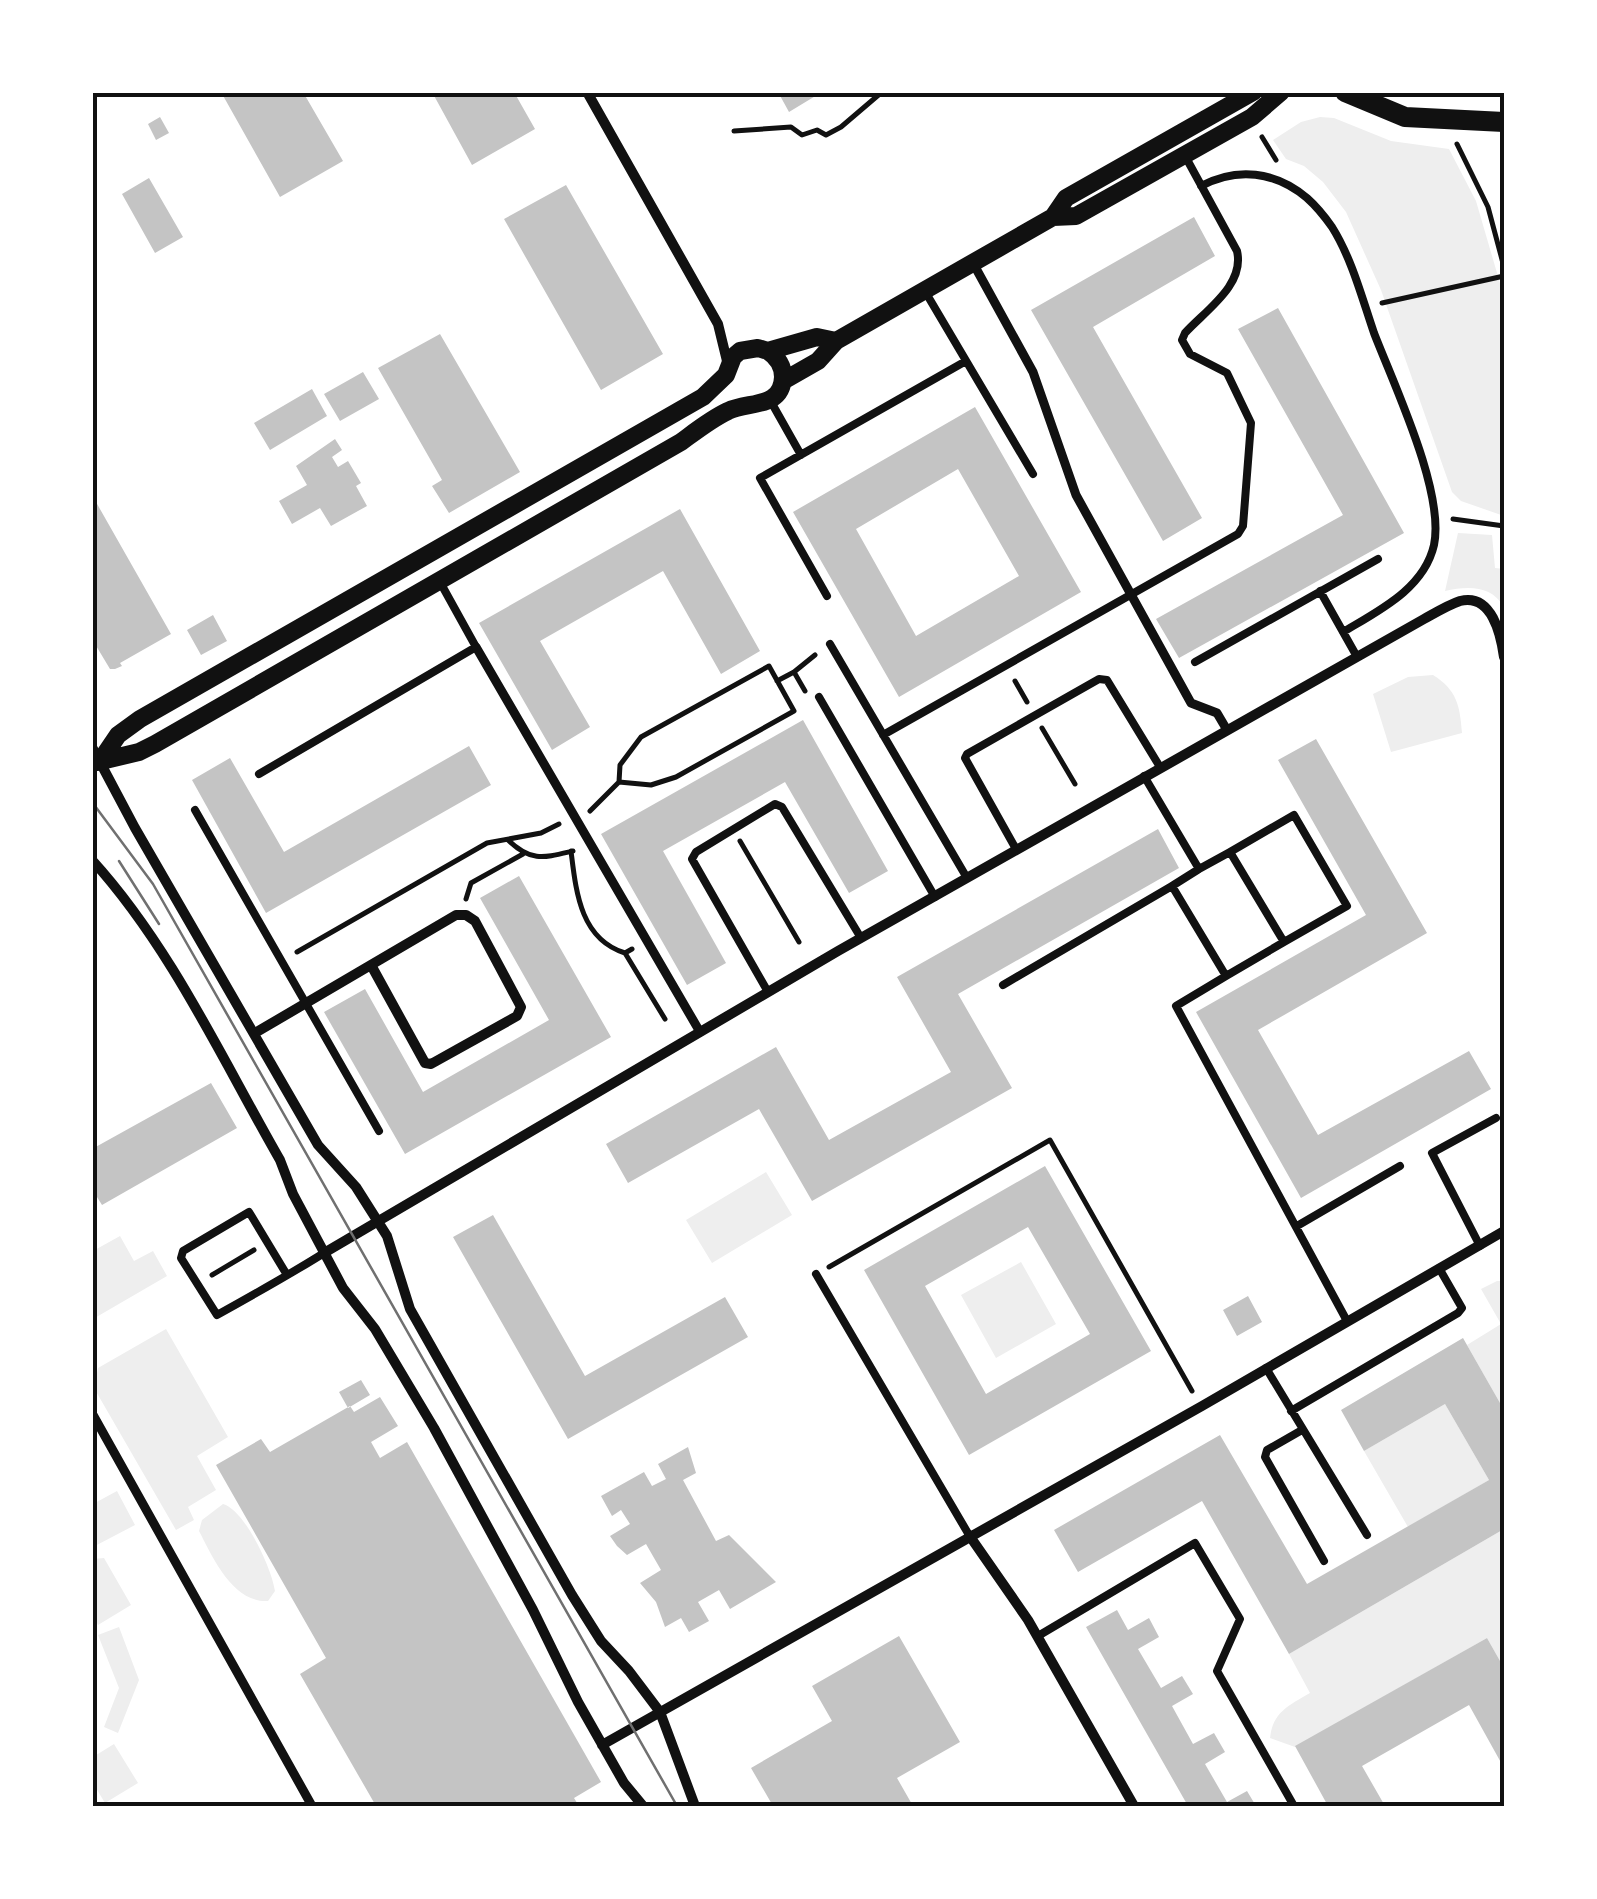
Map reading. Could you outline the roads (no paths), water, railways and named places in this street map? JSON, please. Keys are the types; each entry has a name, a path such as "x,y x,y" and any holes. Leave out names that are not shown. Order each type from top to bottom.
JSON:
{"main road":[{"path":"1345,92 1405,117 1504,122"}],"street":[{"path":"587,92 718,324 731,393 747,404"},
{"path":"1054,217 1066,198 1252,92"},
{"path":"95,757 139,752 155,744 681,442 729,410 770,400 783,380 818,360 836,341 1054,217 1076,216 1252,117 1280,92"},
{"path":"973,262 1033,372 1076,495 1191,703 1218,713 1226,730"},
{"path":"95,757 140,718 703,397 740,351 768,350 816,337 836,341"},
{"path":"768,350 780,363 783,380"},
{"path":"324,1253 861,938 1356,655 1464,600 1480,604 1490,612 1500,630 1504,657"},
{"path":"476,647 700,1032"},
{"path":"95,757 318,1146 356,1187 378,1220 410,1309 572,1595 601,1641 660,1712 696,1806"},
{"path":"92,860 128,900 159,949 280,1160 293,1194 342,1288 375,1329 434,1428 636,1804"},
{"path":"254,1033 371,965 461,915 476,921 521,1007 516,1016 431,1064 425,1062 371,965"},
{"path":"602,1744 1504,1231"},
{"path":"92,1344 92,1354"},
{"path":"92,1413 312,1806"},
{"path":"969,1535 1038,1636 1134,1806"}],"lane":[{"path":"883,735 1197,558 1238,534 1243,526 1252,430 1227,373 1190,354 1182,340 1234,282 1240,263 1238,251 1184,154"},
{"path":"1201,186 1236,172 1265,176 1294,188 1321,213 1344,252 1422,462 1436,521 1434,546 1422,570 1401,595 1343,632"},
{"path":"924,291 1032,474"},
{"path":"827,596 760,478 966,361"},
{"path":"770,400 800,455"},
{"path":"1194,662 1378,559"},
{"path":"259,774 476,647 440,582"},
{"path":"1320,591 1356,655"},
{"path":"830,644 967,878"},
{"path":"1016,850 965,758 967,754 1099,679 1107,680 1160,768"},
{"path":"819,697 934,897"},
{"path":"1144,776 1200,869"},
{"path":"768,992 692,859 696,852 776,804 782,807 861,938"},
{"path":"196,810 379,1131"},
{"path":"1002,985 1294,815 1347,906 1176,1006 1347,1321"},
{"path":"1230,852 1284,942"},
{"path":"1172,886 1226,976"},
{"path":"1480,1246 1432,1152 1496,1118"},
{"path":"1297,1226 1400,1166"},
{"path":"287,1275 250,1212 184,1251 182,1258 216,1315 287,1275 324,1253"},
{"path":"1291,1411 1458,1313 1462,1308 1439,1268"},
{"path":"816,1274 969,1535"},
{"path":"1266,1368 1367,1536"},
{"path":"1302,1430 1267,1450 1266,1457 1324,1561"},
{"path":"1038,1636 1195,1543 1240,1619 1217,1672 1294,1806"}],"tram line":[{"path":"92,802 153,884 677,1806"},
{"path":"119,861 159,924"}]}
